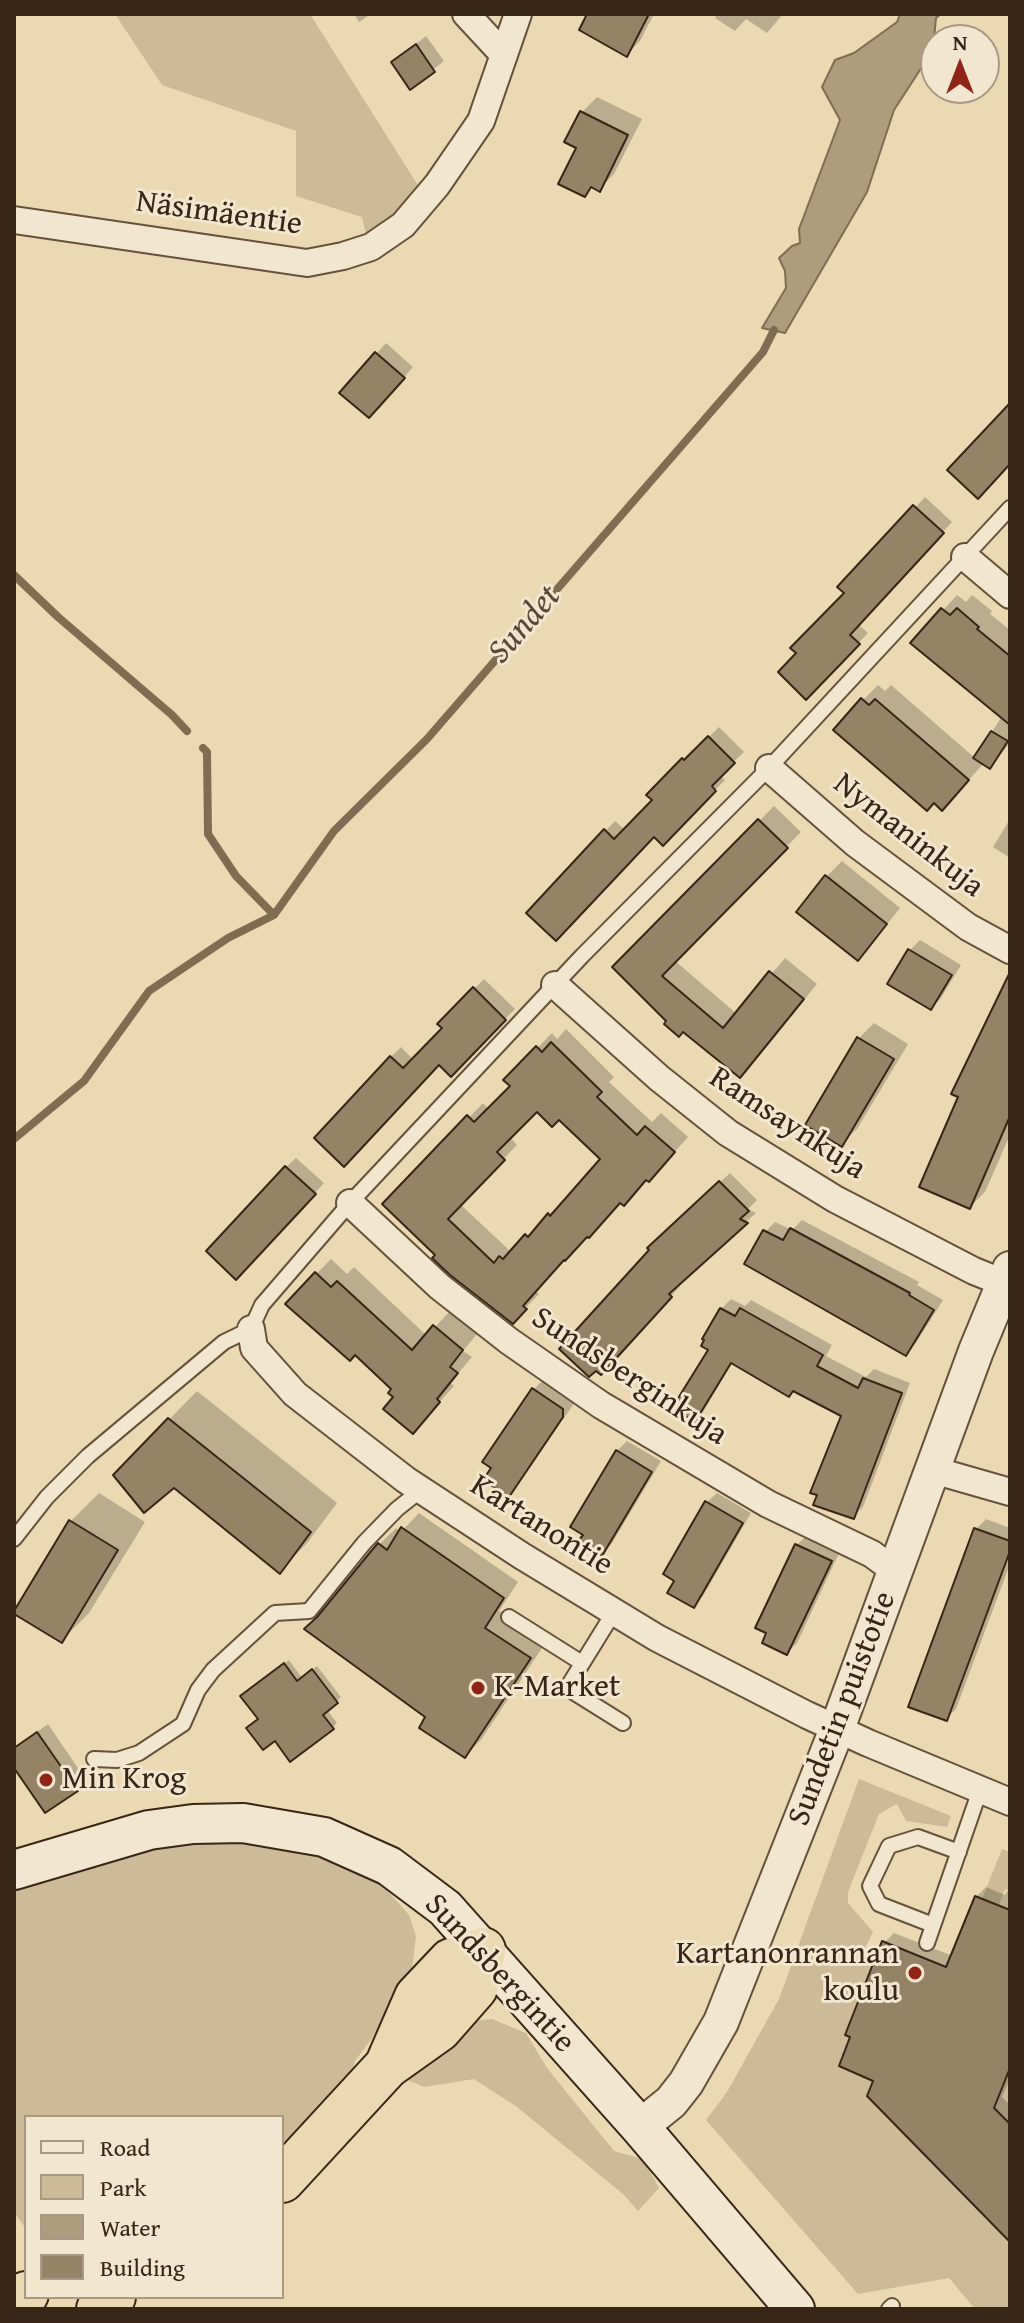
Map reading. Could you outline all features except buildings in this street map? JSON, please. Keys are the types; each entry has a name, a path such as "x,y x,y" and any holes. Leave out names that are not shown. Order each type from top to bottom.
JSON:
{"highway":[{"path":"284,2178 387,2066 417,1997 451,1961 483,1950"}],"main road":[{"name":"Sundsbergintie","path":"23,1867 149,1830 193,1824 243,1823 324,1837 389,1866 445,1908 640,2127 795,2309"}],"street":[{"path":"466,14 504,55"},
{"name":"Näsimäentie","path":"14,220 307,263 371,247 403,225 437,185 481,121 518,14"},
{"path":"965,557 1010,595"},
{"name":"Nymaninkuja","path":"769,768 855,843 968,927 1010,950"},
{"name":"Ramsaynkuja","path":"555,985 659,1078 728,1133 835,1199 974,1271 1007,1276"},
{"name":"Sundsberginkuja","path":"350,1203 440,1287 509,1341 601,1405 768,1504 872,1554 895,1571"},
{"name":"Sundetin puistotie","path":"640,2127 671,2102 721,2022 837,1729 976,1351 1007,1276"},
{"name":"Kartanontie","path":"251,1329 254,1348 295,1394 421,1490 522,1556 657,1638 837,1729 1010,1802"},
{"path":"933,1470 1010,1492"}],"lane":[{"path":"14,1539 47,1497 88,1456 224,1342 251,1329 262,1305 350,1203 555,985 769,768 1010,508"},
{"path":"94,1759 117,1760 139,1753 183,1724 198,1690 213,1670 275,1613 309,1611 364,1543 397,1509 421,1490"},
{"path":"614,1612 567,1688 623,1723"},
{"path":"509,1617 582,1663"},
{"path":"927,1943 980,1790"},
{"path":"933,1925 879,1904 870,1886 889,1846 918,1837 959,1852"}],"green space":[{"path":"115,14 310,14 419,187 407,205 366,234 362,217 296,196 296,131 162,85"},
{"path":"859,1779 951,1816 947,1827 906,1821 897,1804 879,1814 848,1892 848,1903 873,1932 861,1957 873,1964 845,2035 850,2037 839,2065 873,2081 1010,2242 1010,2309 975,2309 949,2278 858,2294 706,2120 727,2092 779,1999"},
{"path":"238,1839 317,1853 379,1881 409,1915 416,1936 412,1970 355,2061 352,2075 342,2090 331,2093 284,2152 284,2115 24,2115 24,2226 14,2208 14,1888 101,1857 198,1840"},
{"path":"1002,1849 1010,1852 1010,1891 1005,1889 999,1905 982,1899"},
{"path":"492,2019 526,2033 547,2068 614,2151 643,2159 659,2188 638,2211 623,2194 517,2107 474,2079 424,2087 403,2078 472,2021"},
{"path":"1010,2038 1010,2124 982,2096"}],"water":[{"path":"900,14 941,14 936,18 935,24 920,24 920,70 894,110 867,192 785,333 762,328 786,288 785,271 779,258 800,243 799,229 840,120 822,87 835,60 854,53 897,22"}],"waterway":[{"name":"Sundet","path":"14,1139 84,1081 149,991 228,938 274,915 334,831 427,739 763,352 774,330"},
{"path":"14,575 187,731"},
{"path":"203,748 207,752 208,834 236,876 274,915"}],"place":[{"name":"K-Market","path":"478,1688"},
{"name":"Min Krog","path":"46,1780"},
{"name":"Kartanonrannan koulu","path":"915,1973"}]}
